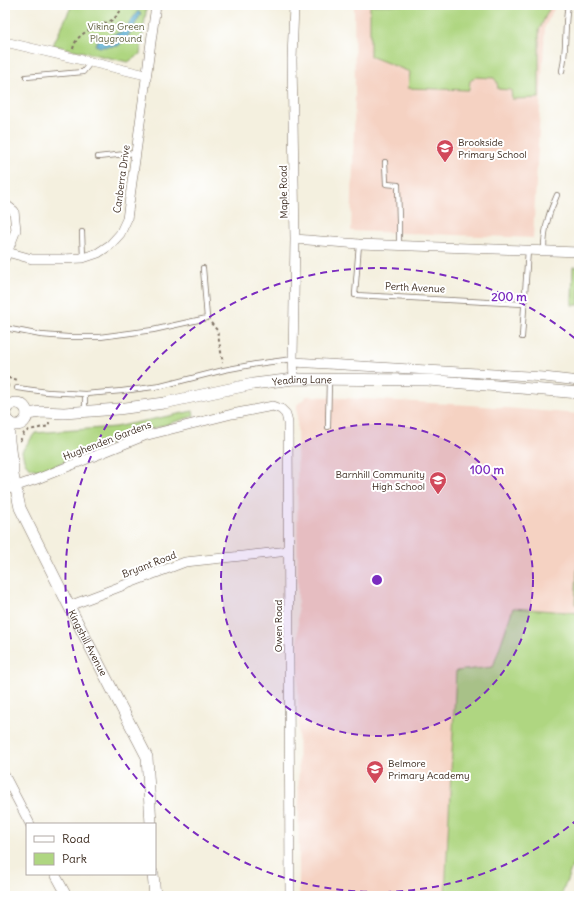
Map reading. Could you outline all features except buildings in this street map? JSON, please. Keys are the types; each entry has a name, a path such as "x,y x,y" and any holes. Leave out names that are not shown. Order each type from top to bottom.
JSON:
{"street":[{"name":"Canberra Drive","path":"6,255 32,259 83,258 98,253 110,245 120,234 127,219 156,5"},
{"name":"Maple Road","path":"294,5 292,60 295,239 294,379"},
{"path":"5,42 146,75"},
{"path":"5,204 14,211 16,230 6,255"},
{"path":"295,239 359,244 579,252"},
{"path":"293,361 544,377 579,381"},
{"name":"Yeading Lane","path":"27,414 41,412 64,413 118,410 164,403 253,384 294,379 428,380 579,393"},
{"path":"19,403 25,407 27,414 25,421 13,423 6,416 6,409 12,404 19,403"},
{"name":"Owen Road","path":"232,414 273,406 281,409 286,414 288,423 290,896"},
{"name":"Hughenden Gardens","path":"10,488 37,479 144,436 232,414"},
{"name":"Kingshill Avenue","path":"13,423 7,442 13,464 13,475 10,488 147,757 151,823"},
{"name":"Kingshill Avenue","path":"13,423 16,458 13,464"},
{"name":"Bryant Road","path":"69,606 185,562 289,551"},
{"path":"5,776 29,823"},
{"path":"56,875 67,896"},
{"path":"153,875 154,896"}],"lane":[{"path":"562,71 565,59 566,18 568,5"},
{"path":"26,77 83,72 92,62"},
{"path":"98,156 135,153"},
{"path":"385,162 386,184 398,185 399,245"},
{"path":"544,250 546,226 556,195"},
{"path":"82,232 83,258"},
{"name":"Perth Avenue","path":"359,244 355,295 524,304"},
{"path":"522,337 528,250"},
{"path":"5,328 41,335 100,337 153,330 207,318 203,268"},
{"path":"17,388 47,392 84,394 122,391 161,386 224,370 256,364 293,361"},
{"path":"328,427 329,379"},
{"path":"84,394 85,412"}],"path":[{"path":"72,58 74,44 82,34 113,19 124,5"},
{"path":"207,318 217,330 224,370"},
{"path":"44,426 45,422"},
{"path":"18,448 24,433 29,430 49,426 49,423"}],"shaded area":[{"name":"Brookside Primary School","path":"354,5 556,5 545,27 533,238 351,231 355,95"},
{"path":"307,396 470,405 579,414 579,656 456,672 445,896 299,896 297,405"}],"green space":[{"name":"Viking Green Playground","path":"72,5 147,5 140,54 128,62 53,45"},
{"path":"370,5 551,5 539,30 539,98 512,99 511,90 498,89 497,82 494,78 475,77 470,81 469,90 408,88 410,72 370,56"},
{"path":"573,267 579,267 579,305 572,305"},
{"path":"193,411 194,416 135,434 41,471 29,467 24,460 22,451 35,433 115,427"},
{"path":"579,538 579,605 575,604"},
{"path":"513,608 579,613 579,848 561,896 445,896 456,671 493,667"}],"water":[{"path":"138,11 141,14 127,38 118,46 100,47 95,45 98,40 121,32"}],"place":[{"name":"Brookside Primary School","path":"445,163"},
{"name":"Barnhill Community High School","path":"438,495"},
{"name":"Belmore Primary Academy","path":"375,784"}]}
